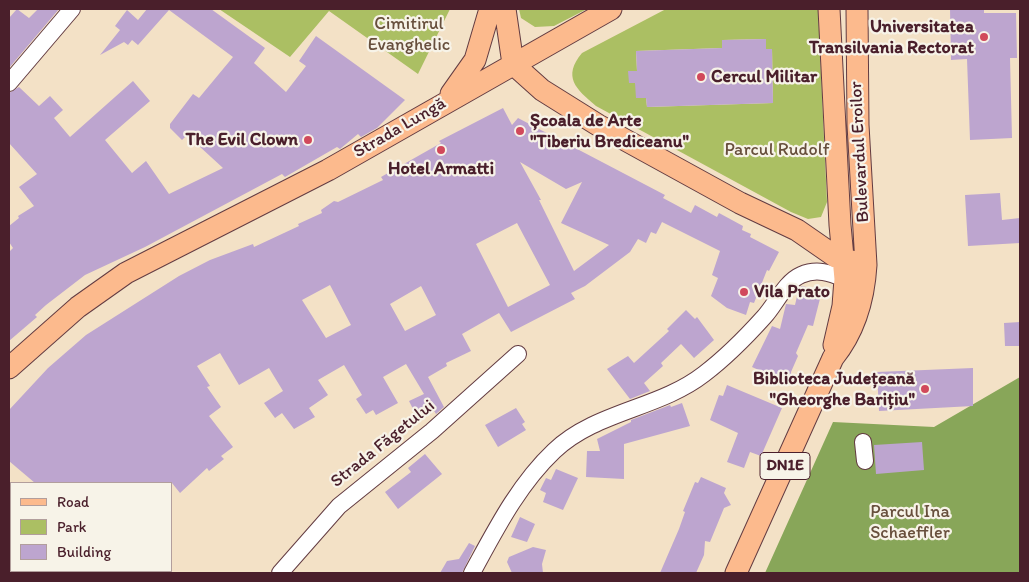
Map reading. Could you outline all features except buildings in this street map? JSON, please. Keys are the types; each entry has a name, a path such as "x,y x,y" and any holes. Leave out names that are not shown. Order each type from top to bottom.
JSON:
{"main road":[{"path":"445,102 475,60 490,9"},
{"path":"505,9 513,64 542,90 598,125 740,203 797,230 844,269 866,265"},
{"name":"Strada Lungă","path":"9,368 78,307 126,273 328,170 611,9"},
{"name":"Bulevardul Eroilor","path":"829,9 844,269"},
{"name":"Bulevardul Eroilor","path":"857,9 857,87 862,216 866,265"},
{"path":"797,230 840,225 862,216"},
{"name":"DN1E","path":"736,573 833,358 853,325 861,306 866,265"},
{"name":"DN1E","path":"833,358 843,306 844,269"}],"street":[{"path":"9,83 72,9"},
{"path":"472,573 498,526 536,470 554,450 582,430 684,388 705,373 753,327 787,286 800,275 844,269"},
{"name":"Strada Făgetului","path":"280,573 338,506 432,431 518,354"},
{"path":"863,442 865,461"}],"green space":[{"name":"Cimitirul Evanghelic","path":"219,9 450,9 418,74 329,11 290,57"},
{"path":"519,9 587,9 554,26 535,27 521,18"},
{"name":"Parcul Rudolf","path":"666,9 818,9 827,202 821,217 808,219 791,212 596,106 578,88 572,76 576,61 582,53","holes":["765,39 766,49 772,49 773,103 647,107 646,98 635,83 629,83 629,72 637,71 636,51 722,48 723,40"]},
{"name":"Parcul Ina Schaeffler","path":"1020,377 1020,573 765,573 833,422 934,427"}],"place":[{"name":"Universitatea Transilvania Rectorat","path":"984,37"},
{"name":"Cercul Militar","path":"701,77"},
{"name":"Școala de Arte \"Tiberiu Brediceanu\"","path":"520,131"},
{"name":"The Evil Clown","path":"308,140"},
{"name":"Hotel Armatti","path":"441,150"},
{"name":"Vila Prato","path":"744,292"},
{"name":"Biblioteca Județeană \"Gheorghe Barițiu\"","path":"925,389"}]}
